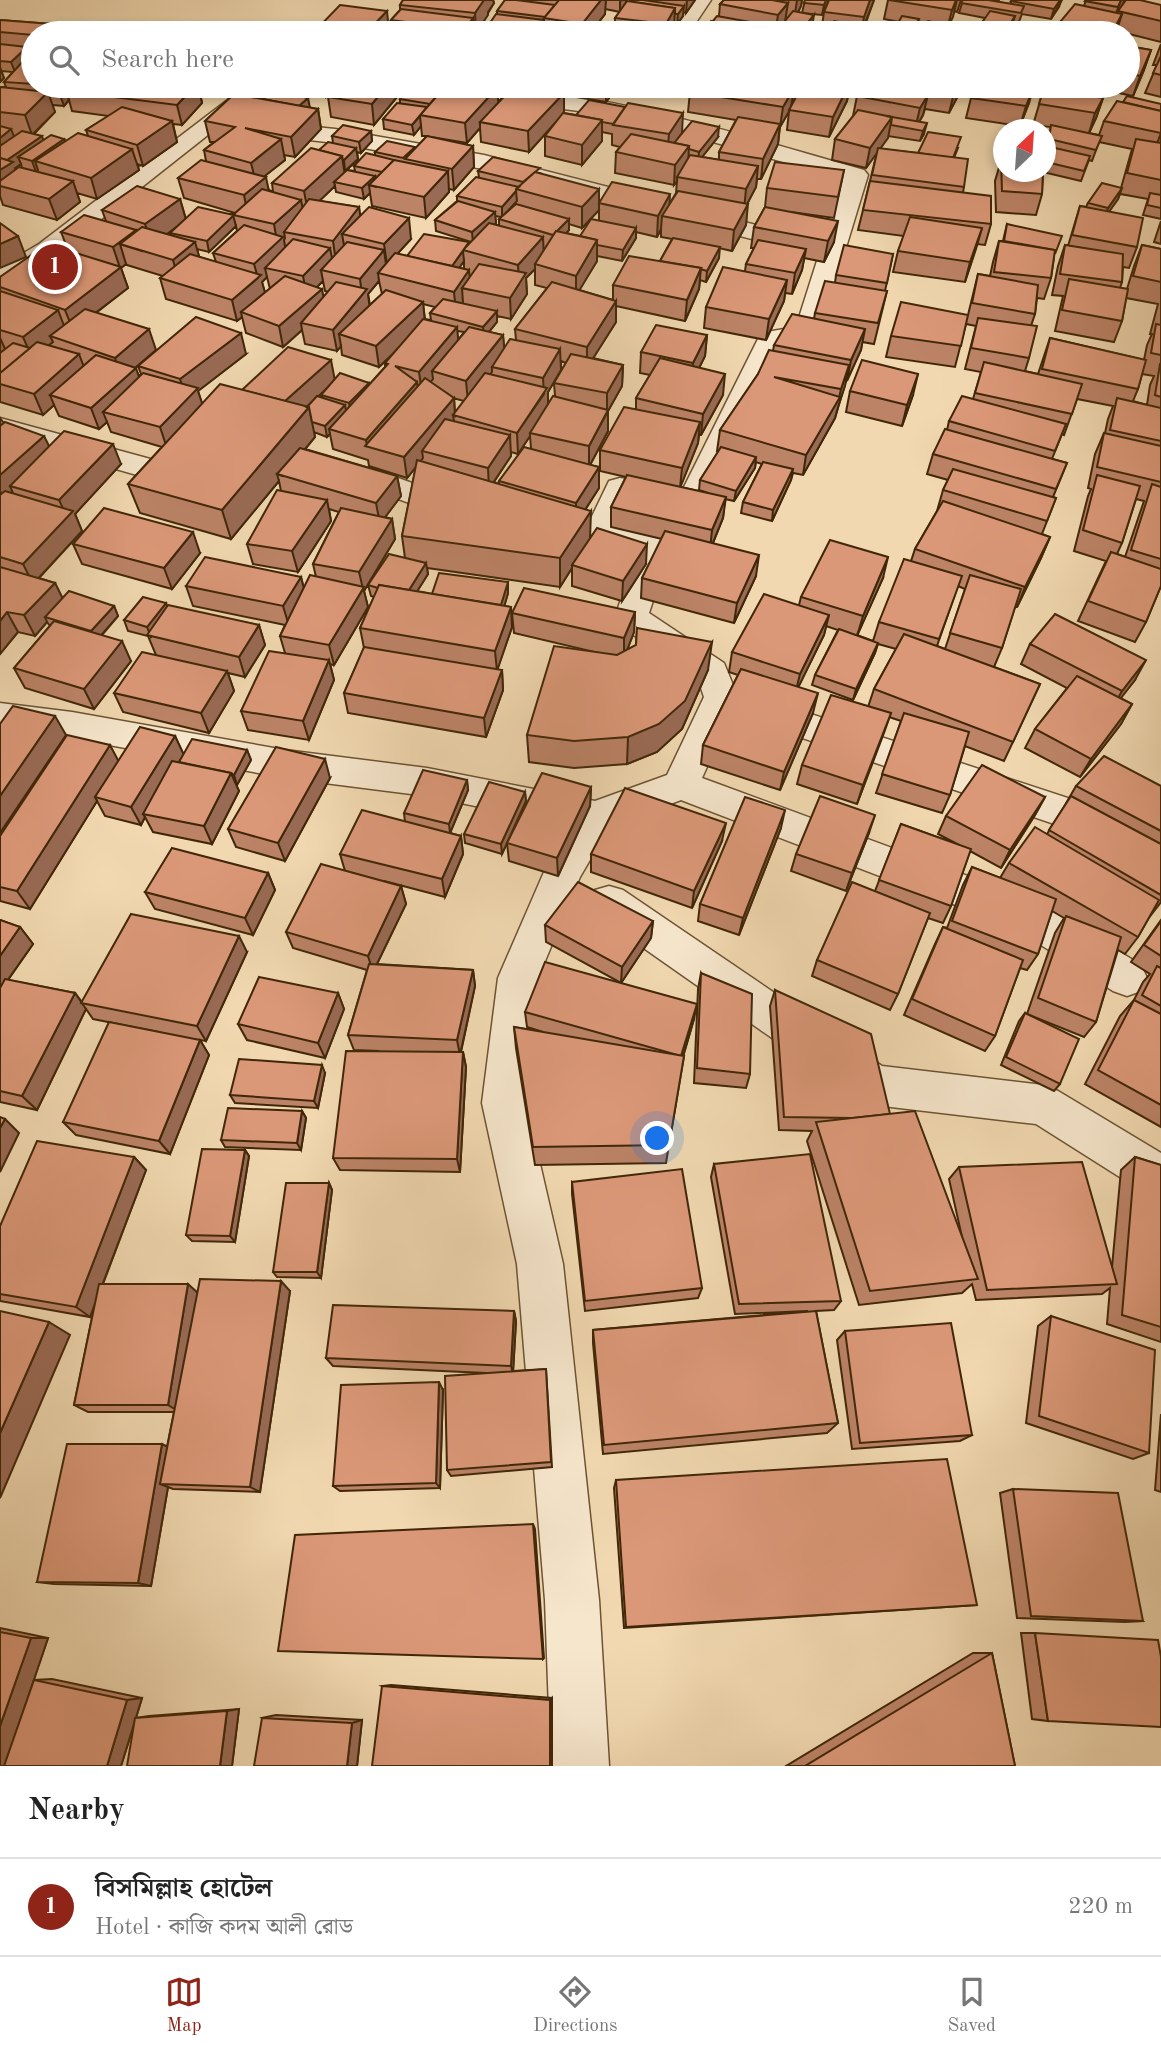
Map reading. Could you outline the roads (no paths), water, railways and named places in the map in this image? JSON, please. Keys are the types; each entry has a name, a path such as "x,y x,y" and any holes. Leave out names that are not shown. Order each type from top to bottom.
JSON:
{"street":[{"path":"687,21 701,0"},
{"path":"0,278 48,249 244,98"},
{"path":"574,98 633,103 856,175 807,333 771,339 692,501 620,488 599,535 654,548 611,568 631,617 712,673 721,697 681,785"},
{"path":"213,123 335,136 484,162 834,253"},
{"path":"0,427 164,473"},
{"path":"376,480 490,523"},
{"path":"721,697 1079,817 1161,864"},
{"path":"0,716 72,725 285,764 427,782 596,816 681,785 1027,915 1127,978"},
{"path":"580,1766 572,1600 540,1264 503,1103 518,978 563,872 596,816"},
{"path":"563,872 874,1085 1043,1105 1161,1178"}],"place":[{"name":"বিসমিল্লাহ হোটেল","path":"55,267"}]}
